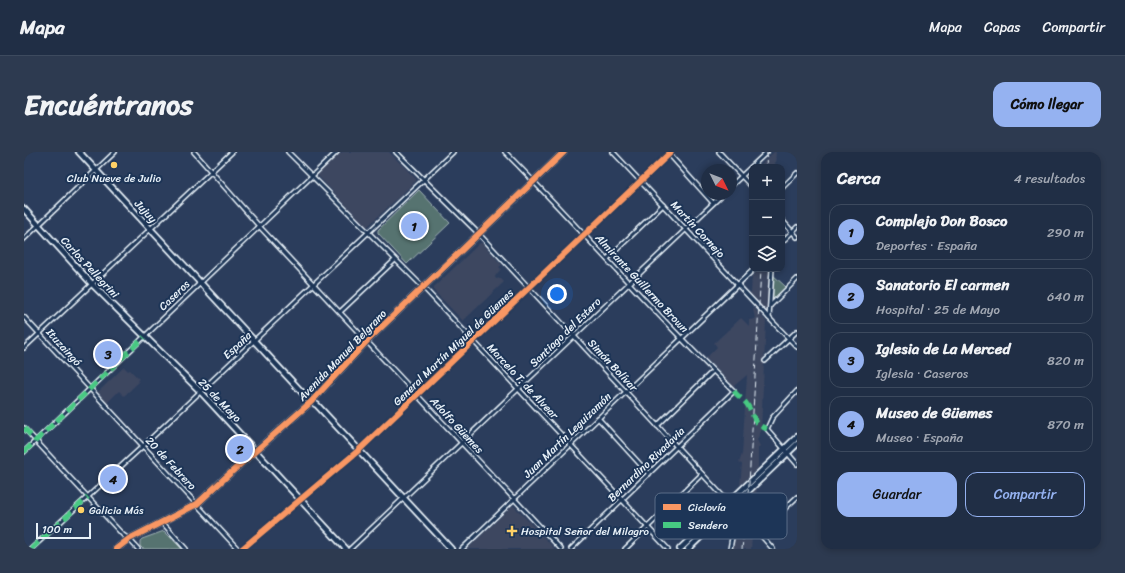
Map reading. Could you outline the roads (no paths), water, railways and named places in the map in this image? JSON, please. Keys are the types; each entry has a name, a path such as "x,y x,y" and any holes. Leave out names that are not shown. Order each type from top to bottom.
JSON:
{"main road":[{"name":"Jujuy","path":"79,152 311,402 317,405 451,549"},
{"name":"Avenida Manuel Belgrano","path":"116,549 129,539 197,504 255,450 311,402 367,341 535,182 564,152"},
{"name":"Carlos Pellegrini","path":"24,209 92,284 144,337"},
{"name":"25 de Mayo","path":"144,337 200,391 346,549"},
{"path":"744,493 786,451 797,437"},
{"path":"786,451 797,444"},
{"path":"740,493 754,482"},
{"path":"680,549 690,539"},
{"path":"688,549 698,539"}],"street":[{"path":"24,239 115,152"},
{"name":"Adolfo Güemes","path":"194,152 259,226 561,549"},
{"path":"24,348 232,152"},
{"name":"Marcelo T. de Alvear","path":"288,152 313,175 424,288 655,535"},
{"name":"Caseros","path":"24,452 337,152"},
{"name":"Simón Bolívar","path":"396,152 479,234 720,493"},
{"name":"España","path":"31,549 454,152"},
{"name":"Almirante Guillermo Brown","path":"505,152 608,259 713,372 734,391"},
{"name":"Martín Cornejo","path":"613,152 797,347"},
{"path":"721,152 749,184"},
{"path":"737,181 766,152"},
{"path":"670,153 713,203"},
{"name":"General Martín Miguel de Güemes","path":"242,549 359,450 670,153"},
{"path":"785,185 797,173"},
{"name":"Santiago del Estero","path":"350,549 716,200"},
{"path":"608,259 663,205"},
{"path":"785,224 797,237"},
{"path":"785,239 797,227"},
{"path":"340,312 395,260"},
{"name":"Juan Martín Leguizamón","path":"462,549 751,272"},
{"path":"769,318 772,272"},
{"path":"770,306 797,279"},
{"name":"Ituzaingó","path":"24,317 90,389"},
{"path":"765,361 797,331"},
{"path":"657,426 713,372"},
{"name":"20 de Febrero","path":"90,389 238,549"},
{"name":"Bernardino Rivadavia","path":"571,549 734,391"},
{"path":"797,391 772,418 767,429 797,464"},
{"path":"598,418 649,474"},
{"path":"24,428 123,536 129,539 138,549"},
{"path":"682,493 702,474"},
{"path":"787,506 797,497"},
{"path":"625,549 655,519"},
{"path":"162,522 186,549"},
{"name":"Marcelo T. de Alvear","path":"658,539 668,549"},
{"path":"730,549 732,539"},
{"path":"764,539 773,549"}],"railway":[{"path":"766,164 767,152"},
{"path":"748,493 761,272"},
{"path":"742,549 743,539"}],"place":[{"name":"Club Nueve de Julio","path":"114,165"},
{"name":"Complejo Don Bosco","path":"414,226"},
{"name":"Iglesia de La Merced","path":"108,354"},
{"name":"Sanatorio El carmen","path":"240,449"},
{"name":"Museo de Güemes","path":"113,479"},
{"name":"Galicia Más","path":"81,510"},
{"name":"Hospital Señor del Milagro","path":"512,531"}]}
